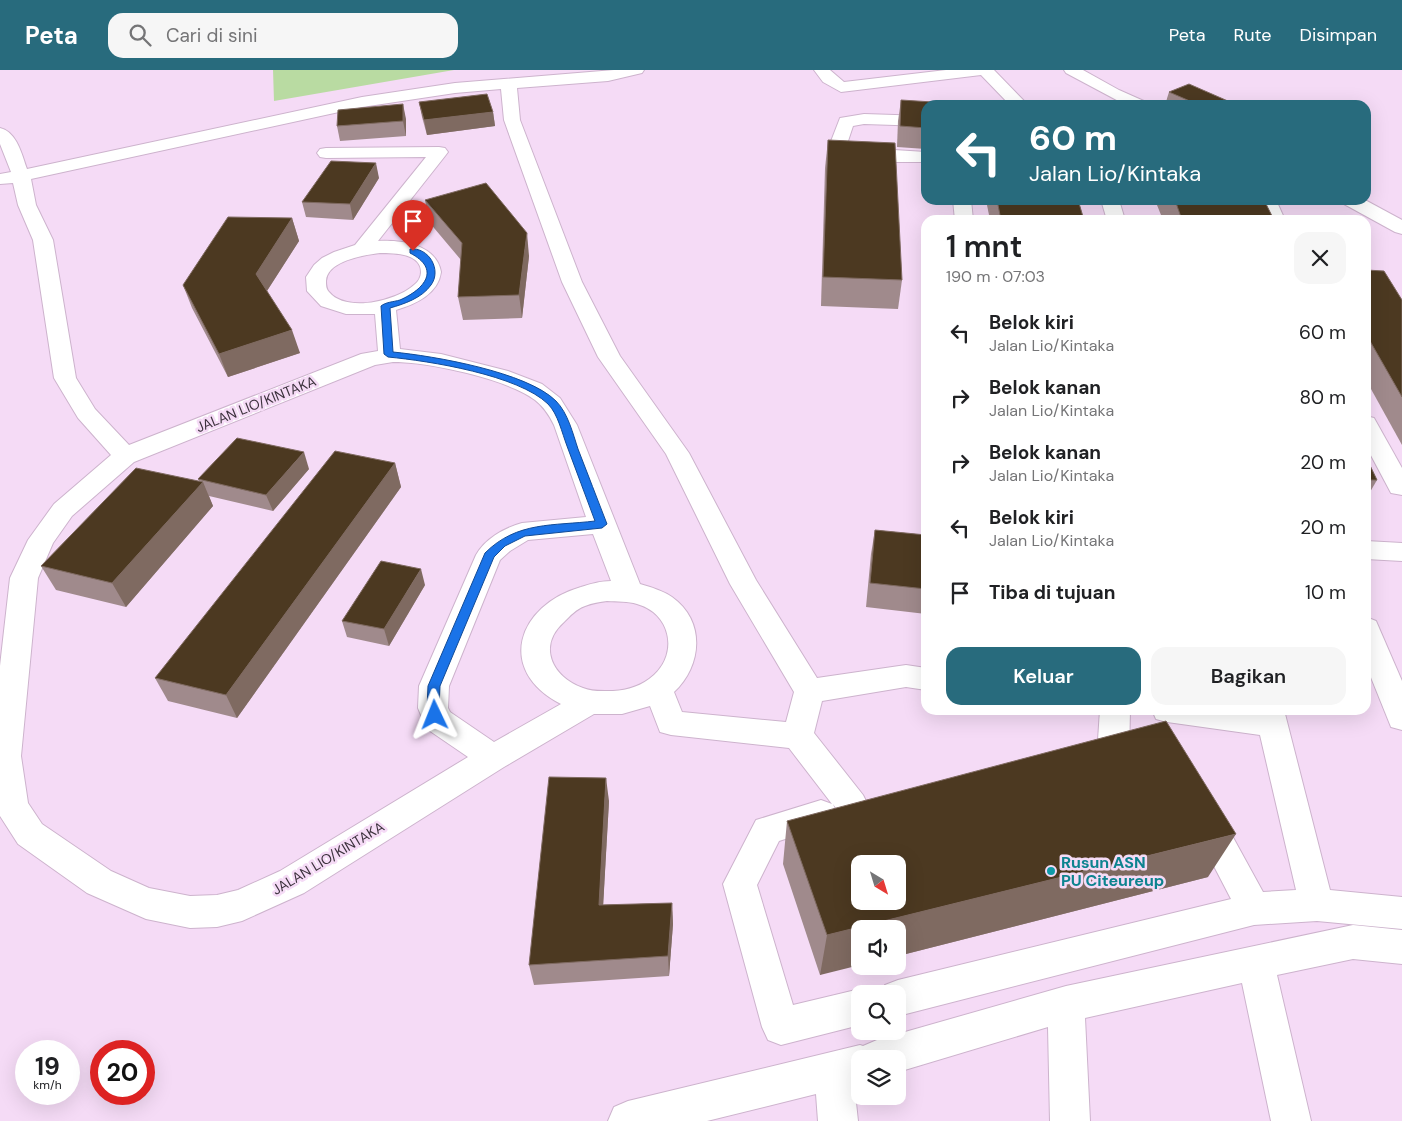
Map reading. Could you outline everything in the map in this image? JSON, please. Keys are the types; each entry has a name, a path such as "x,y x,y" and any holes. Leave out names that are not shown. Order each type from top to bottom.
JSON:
{"street":[{"path":"10,178 362,102 455,88 608,76 636,70"},
{"path":"822,70 829,79 841,87 885,102 921,107"},
{"path":"841,87 985,70 1014,100"},
{"path":"1072,70 1129,100"},
{"path":"509,84 512,120 572,282 609,357 677,453 744,584 809,691 798,736"},
{"path":"921,121 864,119 846,122 837,149 848,153 921,157"},
{"path":"0,133 8,142 10,178 27,205 43,240 65,378 86,413 125,456"},
{"path":"326,153 439,152 362,249"},
{"path":"1360,205 1402,228"},
{"path":"380,247 399,248 413,251 425,257 431,265 432,274 427,284 417,293 403,301 385,306 364,309 344,308 328,302 318,294 314,284 318,273 328,263 362,249 380,247"},
{"path":"385,306 388,354"},
{"name":"JALAN LIO/KINTAKA","path":"589,703 493,758 292,882 242,904 216,911 190,912 146,903 99,882 30,834 12,807 5,756 24,578 41,540 63,510 125,456 369,358 388,354 434,359 516,381 539,393 553,404 563,422 629,592"},
{"path":"1371,433 1400,487"},
{"path":"493,758 438,720 433,708 434,686 489,555 501,544 522,532 602,524"},
{"path":"1371,550 1402,552"},
{"path":"607,591 629,592 650,597 667,608 679,622 685,639 683,657 674,674 658,689 637,700 613,704 589,703 567,696 550,684 538,668 534,651 538,633 549,617 565,604 585,595 607,591"},
{"path":"1371,640 1402,718"},
{"path":"809,691 906,676 921,678"},
{"path":"658,689 671,723 798,736 866,802 768,830 740,884 781,1027 851,1009"},
{"path":"1112,756 1115,715"},
{"path":"1242,715 1271,717 1317,905"},
{"path":"1190,789 1254,909"},
{"path":"906,996 1254,909 1317,905 1402,912"},
{"path":"906,1051 1066,1004 1354,942 1402,947"},
{"path":"1256,964 1291,1121"},
{"path":"1066,1004 1070,1121"},
{"path":"628,1121 847,1068 838,1121"}],"green space":[{"path":"273,70 454,70 274,101"}],"building":[{"path":"1189,84 1226,100 1187,100 1169,92"},
{"path":"487,94 493,112 424,120 419,102"},
{"path":"901,100 921,101 921,128 900,126"},
{"path":"403,104 403,121 337,126 338,110"},
{"path":"828,140 895,143 902,280 823,277"},
{"path":"331,161 376,163 350,204 302,202"},
{"path":"486,183 527,233 519,295 458,297 462,243 425,200"},
{"path":"998,205 1080,205 1082,215 1000,215"},
{"path":"1177,205 1266,205 1272,215 1180,215"},
{"path":"228,217 292,218 256,274 292,330 219,354 183,285"},
{"path":"1371,270 1384,271 1402,300 1402,397 1371,343"},
{"path":"237,438 304,452 266,495 198,479"},
{"path":"335,451 395,463 226,695 155,678"},
{"path":"1371,467 1377,480 1371,480"},
{"path":"136,468 203,482 112,583 41,566"},
{"path":"875,530 921,535 921,588 870,583"},
{"path":"381,561 421,569 384,629 342,621"},
{"path":"1166,721 1236,834 888,920 851,920 851,929 827,935 787,821"},
{"path":"549,777 606,778 599,905 672,903 668,956 529,965"}],"place":[{"name":"Rusun ASN PU Citeureup","path":"1051,871"}],"route":[{"path":"413,251 425,257 431,265 432,274 427,284 417,293 403,301 385,306 388,354 434,359 516,381 539,393 553,404 563,422 602,524 522,532 501,544 489,555 434,686 433,708 435,715"}]}
